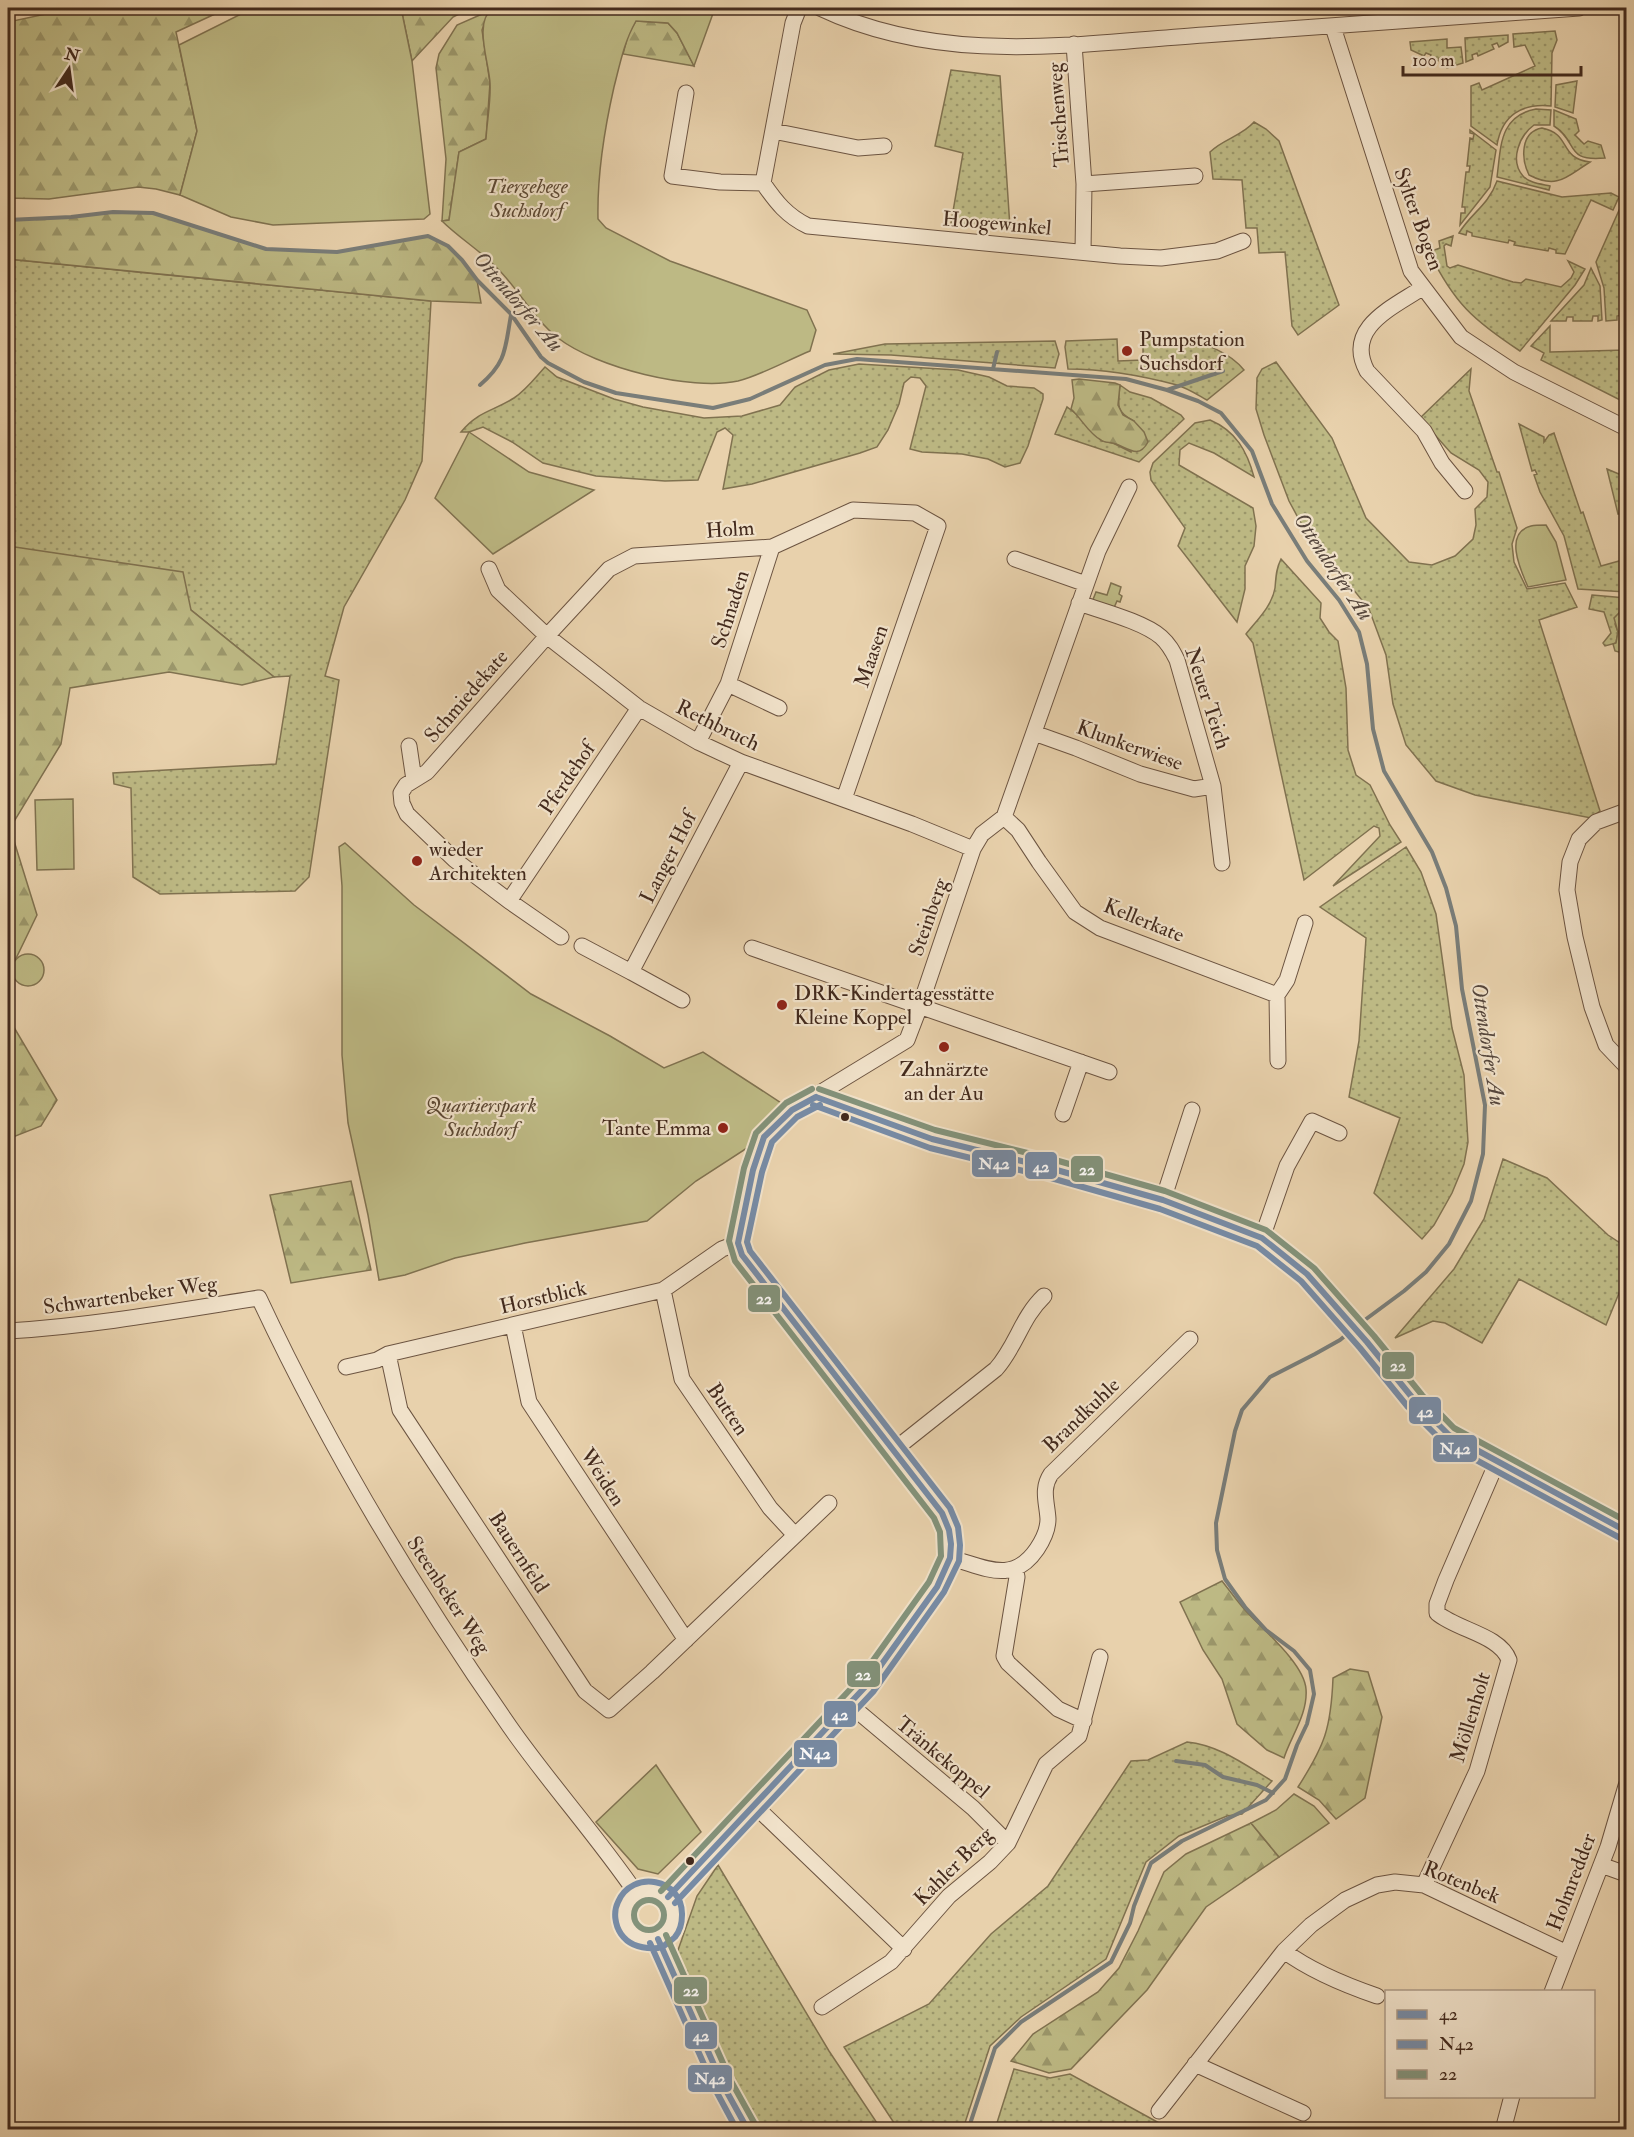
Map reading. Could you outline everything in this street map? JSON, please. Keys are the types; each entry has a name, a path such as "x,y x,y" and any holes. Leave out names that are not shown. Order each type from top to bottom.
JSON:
{"street":[{"path":"686,93 672,176 720,182 763,183 793,22 799,8"},
{"path":"820,8 893,34 949,45 1018,47 1333,27 1579,8"},
{"name":"Sylter Bogen","path":"1333,27 1411,271 1422,288 1461,337 1514,372 1626,428"},
{"name":"Trischenweg","path":"1074,44 1084,184 1083,252"},
{"path":"773,131 858,148 884,146"},
{"name":"Trischenweg","path":"1084,184 1195,176"},
{"name":"Hoogewinkel","path":"763,183 780,207 808,226 1161,258 1218,251 1243,241"},
{"path":"1422,288 1370,325 1360,343 1361,360 1367,371 1424,430 1442,463 1465,491"},
{"path":"1004,817 1108,526 1129,487"},
{"name":"Holm","path":"547,636 609,569 634,556 772,547 853,510 915,513 938,526"},
{"name":"Maasen","path":"844,799 938,526"},
{"name":"Schnaden","path":"698,742 728,684 772,547"},
{"path":"1015,559 1086,585"},
{"name":"Rethbruch","path":"489,569 498,590 547,636 639,708 698,742 741,762 973,849"},
{"name":"Neuer Teich","path":"1080,603 1146,627 1161,636 1171,648 1177,660 1213,786 1222,862"},
{"name":"Schmiedekate","path":"509,902 455,860 408,814 402,803 401,792 406,785 427,772 547,636"},
{"path":"728,684 780,708"},
{"name":"Pferdehof","path":"509,902 639,708"},
{"name":"Klunkerwiese","path":"1034,733 1140,774 1194,789 1213,786"},
{"name":"Schmiedekate","path":"410,746 414,780"},
{"name":"Langer Hof","path":"632,972 741,762"},
{"path":"1626,811 1596,822 1579,839 1570,862 1568,890 1575,937 1592,1007 1606,1045 1626,1066"},
{"name":"Steinberg","path":"738,1243 753,1170 764,1137 792,1110 907,1040 973,849 982,834 1004,817"},
{"name":"Kellerkate","path":"1004,817 1018,830 1075,912 1100,928 1277,995"},
{"path":"509,902 561,937"},
{"path":"1278,1061 1277,995 1287,980 1305,924"},
{"path":"582,946 681,1000"},
{"path":"752,948 1109,1072"},
{"path":"1063,1114 1081,1062"},
{"path":"816,1097 932,1139 1046,1167 1163,1200 1262,1238 1307,1274 1415,1401 1449,1435 1626,1531"},
{"path":"1163,1200 1192,1110"},
{"path":"1262,1238 1287,1166 1312,1121 1339,1133"},
{"path":"668,1898 866,1686 937,1587 950,1558 949,1530 942,1513 742,1255 738,1243"},
{"name":"Horstblick","path":"346,1367 377,1360 388,1354 663,1290 722,1249 738,1243"},
{"name":"Butten","path":"663,1290 682,1379 770,1508 794,1534"},
{"path":"894,1450 996,1369 1005,1359 1031,1308 1044,1296"},
{"name":"Schwartenbeker Weg","path":"8,1331 35,1330 182,1311 259,1298"},
{"name":"Steenbeker Weg","path":"259,1298 294,1372 365,1501 443,1627 511,1728 636,1893"},
{"name":"Weiden","path":"513,1325 529,1402 686,1640"},
{"name":"Brandkuhle","path":"1015,1569 1036,1552 1044,1536 1048,1519 1045,1487 1051,1474 1190,1339"},
{"name":"Bauernfeld","path":"388,1354 400,1410 585,1691 609,1710 686,1640"},
{"name":"Möllenholt","path":"1424,1884 1477,1771 1509,1660 1506,1651 1491,1641 1437,1613 1437,1604 1446,1581 1497,1462"},
{"path":"686,1640 794,1534 829,1503"},
{"path":"950,1558 980,1568 998,1571 1015,1569 1017,1577 1004,1656 1008,1663 1058,1708 1084,1721"},
{"name":"Kahler Berg","path":"822,2007 891,1962 949,1896 990,1862 1008,1843 1046,1764 1079,1736 1100,1657"},
{"name":"Tränkekoppel","path":"849,1704 973,1808 1008,1843"},
{"name":"Holmredder","path":"1553,1990 1601,1865 1626,1786"},
{"path":"754,1805 904,1949"},
{"path":"1601,1865 1626,1874"},
{"name":"Rotenbek","path":"1159,2111 1284,1952 1311,1925 1361,1891 1395,1881 1424,1884 1567,1953"},
{"path":"645,1890 656,1891 668,1898 674,1910 673,1923 668,1932 658,1939 644,1940 635,1936 628,1929 624,1913 628,1901 636,1893 645,1890"},
{"path":"658,1939 723,2085 748,2130"},
{"path":"1284,1952 1299,1962 1356,1989 1377,1996"},
{"path":"1195,2064 1302,2113"},
{"path":"1503,2130 1512,2098"}],"green space":[{"path":"74,8 228,8 176,32 197,131 180,195 138,187 49,199 8,198 8,22"},
{"name":"Tiergehege Suchsdorf","path":"253,8 401,8 412,61 430,214 424,219 273,225 231,217 180,195 197,131 179,45"},
{"path":"401,8 471,8 453,17 412,61"},
{"name":"Tiergehege Suchsdorf","path":"493,8 715,8 694,66 677,33 668,23 636,21 623,53 607,120 600,169 598,219 606,228 670,261 807,310 816,330 810,351 746,379 718,383 670,380 596,359 575,349 549,330 498,269 442,221 449,220 459,152 486,139 490,83 483,32 487,14"},
{"path":"489,11 482,30 490,83 486,139 459,152 449,220 442,221 446,159 436,68 439,54 457,25"},
{"path":"636,21 668,23 677,33 694,66 623,54 628,35"},
{"path":"1555,31 1557,40 1552,53 1551,106 1531,107 1515,113 1503,126 1497,145 1471,126 1471,86 1479,83 1482,90 1535,66 1525,45 1514,47 1513,34"},
{"path":"1508,35 1508,42 1499,47 1497,43 1492,45 1494,49 1478,56 1477,53 1472,55 1473,59 1466,62 1465,38"},
{"path":"1447,39 1447,48 1461,47 1463,63 1447,68 1443,65 1444,61 1439,58 1437,63 1430,59 1431,55 1426,53 1424,56 1411,50 1410,42"},
{"path":"951,70 1000,76 1010,228 951,223 963,153 935,146"},
{"path":"1577,81 1573,113 1555,107 1556,85"},
{"path":"1536,109 1551,110 1550,125 1534,125 1529,129 1518,148 1517,163 1523,176 1535,183 1550,186 1549,190 1497,177 1501,144 1508,126 1515,118"},
{"path":"1554,110 1576,119 1579,131 1575,135 1584,144 1588,141 1601,145 1605,158 1583,157 1577,154 1567,138 1554,126"},
{"path":"1254,122 1279,141 1339,305 1298,335 1292,326 1285,252 1259,253 1257,228 1246,228 1242,180 1213,179 1210,152 1244,131"},
{"path":"1542,128 1558,135 1573,156 1590,162 1568,176 1555,181 1529,175 1526,169 1524,147 1530,135"},
{"path":"1470,130 1496,150 1490,187 1460,225 1461,213 1465,213 1465,207 1462,207 1466,172 1469,172 1470,166 1467,166 1470,138 1473,139 1474,134 1470,133"},
{"path":"1497,181 1562,197 1611,193 1619,197 1613,210 1591,200 1565,254 1556,253 1556,250 1549,248 1548,251 1514,245 1515,242 1509,240 1508,243 1472,236 1472,233 1467,231 1466,235 1459,233 1489,197"},
{"path":"1624,199 1626,201 1626,320 1623,320 1622,315 1617,316 1617,320 1606,321 1604,288 1596,262"},
{"path":"113,212 153,213 266,249 337,252 428,236 448,246 462,260 477,280 481,303 431,301 8,259 8,220"},
{"path":"1453,236 1451,246 1446,244 1444,246 1447,266 1450,268 1458,265 1513,282 1521,283 1526,279 1561,287 1574,272 1568,261 1585,269 1575,285 1520,351 1477,320 1456,298 1438,270 1429,252 1440,248 1439,241"},
{"path":"8,259 431,301 422,461 405,500 344,607 325,676 339,680 309,877 295,891 160,894 133,877 131,788 114,784 113,773 276,764 290,676 274,677 191,610 8,546"},
{"path":"1591,268 1600,286 1602,320 1598,321 1598,316 1593,316 1592,321 1573,321 1573,317 1567,317 1566,321 1551,321 1584,285"},
{"path":"1550,326 1550,352 1626,350 1626,403 1541,360 1544,353 1531,346"},
{"path":"1181,337 1224,353 1244,370 1207,400 1181,386 1151,379 1109,372 1068,369 1066,341 1117,339 1118,361 1143,360 1143,339"},
{"path":"1055,341 1059,354 1055,368 891,355 833,354 885,344"},
{"path":"1276,362 1332,438 1366,518 1409,562 1432,565 1455,556 1473,539 1476,525 1475,509 1487,497 1488,482 1479,470 1451,453 1420,418 1471,369 1469,391 1517,528 1512,544 1514,562 1527,589 1565,583 1577,607 1539,620 1600,811 1591,818 1475,795 1436,781 1406,745 1393,704 1386,655 1369,609 1302,525 1289,501 1264,435 1256,409 1257,378 1262,369"},
{"path":"859,364 958,370 989,377 1007,386 1034,388 1043,394 1043,399 1020,463 1005,467 988,459 962,454 922,452 910,449 926,386 920,378 911,377 904,383 899,404 888,430 877,447 752,484 723,489 733,435 725,428 717,432 698,480 665,481 596,476 543,463 512,442 483,427 461,432 480,415 518,395 545,367 557,377 614,399 643,407 704,418 742,416 780,405 795,387 829,370"},
{"path":"1072,380 1120,385 1118,405 1123,415 1134,421 1144,432 1148,442 1145,447 1134,451 1103,441 1093,434 1071,409 1074,398"},
{"path":"1120,385 1130,392 1151,398 1184,419 1139,462 1055,434 1067,407 1079,416 1102,441 1113,443 1131,452 1134,421 1128,418 1119,407"},
{"path":"1210,420 1234,436 1244,450 1254,477 1214,453 1189,443 1180,450 1179,465 1253,508 1256,526 1254,546 1245,566 1245,589 1237,622 1178,546 1185,528 1151,480 1150,472 1153,463 1195,423"},
{"path":"1519,424 1544,437 1544,442 1549,435 1554,433 1601,566 1626,559 1626,592 1578,589 1564,536 1540,492 1534,475 1537,474 1535,470 1532,471"},
{"path":"469,432 529,472 594,490 493,554 435,498"},
{"path":"1607,469 1626,477 1626,536 1620,518 1623,517 1622,513 1618,514"},
{"path":"1546,525 1556,542 1566,580 1528,587 1516,553 1518,536 1531,526"},
{"path":"8,546 183,572 191,610 274,677 242,685 169,672 70,688 61,744 10,828 37,915 9,973 12,1024 57,1100 41,1126 8,1139"},
{"path":"1281,559 1321,603 1320,618 1338,641 1346,688 1348,750 1356,775 1370,785 1401,842 1333,886 1380,836 1379,828 1374,826 1304,880 1253,643 1246,634 1271,601"},
{"path":"1111,583 1121,587 1119,594 1122,596 1113,610 1092,602 1096,592 1107,595"},
{"path":"1592,595 1626,598 1626,613 1615,624 1618,632 1616,643 1605,646 1603,643 1611,633 1604,612 1589,609"},
{"path":"1621,611 1626,613 1626,654 1615,651 1613,644 1616,643 1618,632 1614,618"},
{"path":"73,799 74,869 37,870 35,800"},
{"name":"Quartierspark Suchsdorf","path":"345,843 414,905 531,994 664,1068 703,1052 792,1110 764,1137 696,1181 647,1221 455,1258 405,1275 379,1280 348,1123 342,1055 342,886 339,847"},
{"path":"1406,847 1421,872 1436,914 1452,1028 1464,1075 1468,1142 1464,1164 1452,1193 1434,1225 1422,1239 1374,1193 1400,1118 1349,1097 1359,1041 1366,938 1320,907"},
{"path":"28,954 39,959 44,970 39,981 28,986 17,981 12,970 17,959"},
{"path":"1503,1159 1547,1178 1608,1235 1626,1247 1626,1276 1606,1325 1519,1279 1482,1343 1445,1323 1433,1321 1395,1338 1454,1269 1484,1219"},
{"path":"351,1181 371,1270 291,1283 270,1195"},
{"path":"1222,1581 1245,1610 1290,1658 1304,1679 1306,1698 1304,1707 1284,1758 1267,1750 1237,1724 1222,1679 1203,1650 1180,1602"},
{"path":"1350,1669 1368,1672 1382,1717 1365,1798 1336,1819 1319,1800 1298,1787 1315,1759 1325,1736 1333,1678"},
{"path":"1187,1742 1221,1751 1272,1781 1242,1814 1227,1816 1179,1836 1146,1862 1106,1959 1021,2017 990,2046 963,2129 898,2129 844,2047 929,2004 991,1934 1048,1886 1131,1761 1148,1760"},
{"path":"656,1765 701,1832 658,1874 638,1869 596,1822"},
{"path":"1294,1794 1314,1806 1329,1823 1279,1857 1251,1823 1276,1810"},
{"path":"1251,1823 1279,1857 1206,1907 1147,1990 1071,2069 1049,2073 1011,2061 1033,2034 1098,1992 1119,1968 1164,1872 1186,1854"},
{"path":"718,1865 829,2051 881,2129 762,2129 736,2086 677,1953 697,1896"},
{"path":"1014,2069 1050,2078 1070,2074 1170,2129 995,2129"}],"waterway":[{"name":"Ottendorfer Au","path":"8,220 113,212 153,213 266,249 337,252 428,236 448,246 462,260 477,280 511,314 541,357 548,363 584,382 616,393 713,408 750,399 825,365 857,359 1126,379 1198,401 1221,413 1252,451 1272,504 1307,561 1339,600 1359,632 1367,664 1373,729 1384,771 1432,852 1446,888 1456,926 1462,989 1485,1105 1483,1154 1471,1201 1449,1244 1426,1272 1358,1325"},
{"path":"480,385 500,361 506,346 511,315"},
{"path":"993,369 997,352"},
{"path":"1167,390 1223,371"},
{"name":"Ottendorfer Au","path":"968,2130 995,2048 1021,2022 1111,1962 1130,1923 1134,1906 1151,1863 1182,1841 1266,1800 1285,1779 1307,1724 1314,1694 1310,1670 1294,1651 1266,1630 1245,1607 1225,1579 1217,1550 1216,1523 1235,1431 1242,1410 1270,1377 1340,1340 1352,1330"},
{"path":"1176,1761 1205,1765 1223,1777 1257,1785 1273,1793"}],"transit line":[{"name":"22","path":"661,1891 859,1680 929,1582 941,1556 940,1532 934,1518 735,1261 729,1241 744,1168 756,1133 786,1103 812,1089"},
{"name":"22","path":"819,1089 935,1130 1048,1158 1165,1191 1266,1230 1314,1268 1422,1395 1454,1428 1626,1521"},
{"name":"42","path":"816,1097 932,1139 1046,1167 1163,1200 1262,1238 1307,1274 1415,1401 1449,1435 1626,1531"},
{"name":"42","path":"668,1897 866,1686 937,1587 950,1558 949,1530 942,1513 742,1255 738,1243 753,1170 764,1137 792,1110 816,1097"},
{"name":"N42","path":"813,1105 930,1148 1044,1176 1160,1209 1257,1246 1301,1281 1408,1407 1443,1442 1622,1539"},
{"name":"N42","path":"675,1903 873,1692 944,1592 959,1561 958,1527 950,1508 750,1251 747,1242 762,1172 772,1142 797,1117 820,1105"},
{"name":"N42","path":"658,1948 633,1944 621,1934 617,1927 616,1906 625,1892 634,1885 656,1882 666,1886 680,1902 682,1915 679,1930 675,1937 664,1946"},
{"name":"22","path":"649,1900 660,1904 664,1915 660,1926 649,1930 638,1926 634,1915 638,1904 649,1900"},
{"name":"22","path":"666,1935 731,2081 756,2126"},
{"name":"42","path":"658,1939 723,2085 748,2130"},
{"name":"N42","path":"650,1943 715,2089 737,2130"}],"place":[{"name":"Pumpstation Suchsdorf","path":"1127,351"},
{"name":"wieder Architekten","path":"417,861"},
{"name":"DRK-Kindertagesstätte Kleine Koppel","path":"782,1005"},
{"name":"Zahnärzte an der Au","path":"944,1047"},
{"name":"Tante Emma","path":"723,1128"}]}
